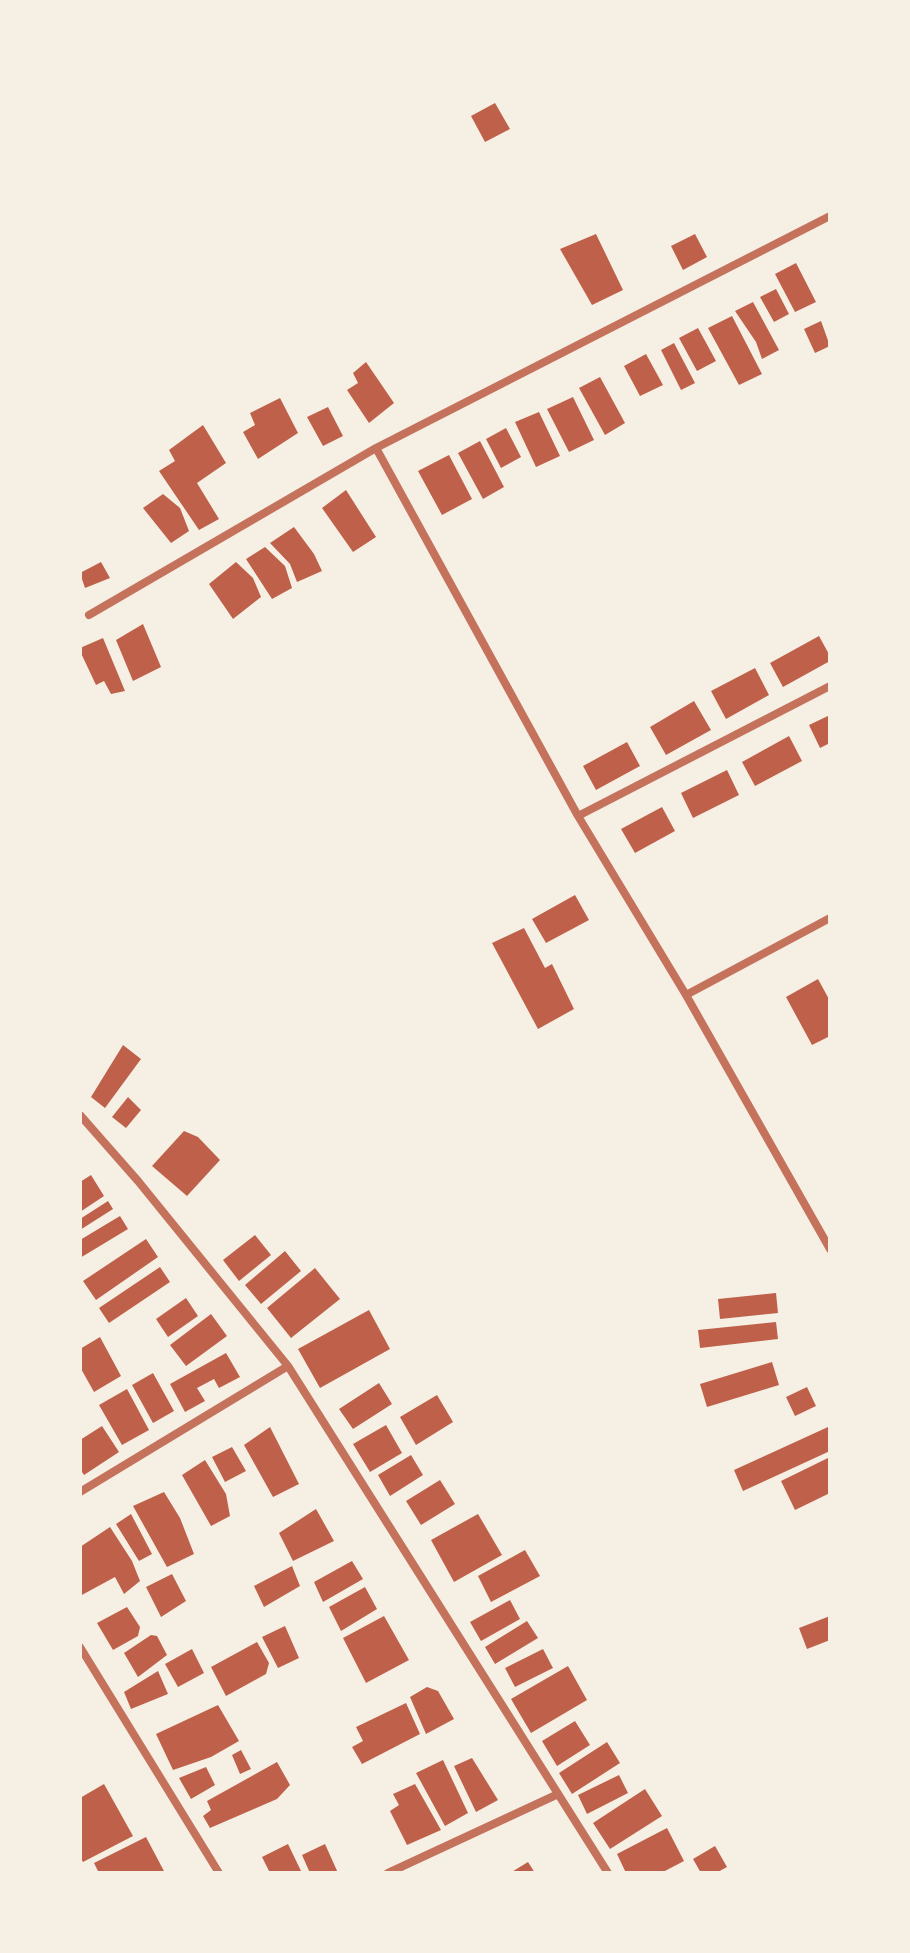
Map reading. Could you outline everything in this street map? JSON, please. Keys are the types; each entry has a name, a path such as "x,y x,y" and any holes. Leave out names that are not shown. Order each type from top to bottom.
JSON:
{"street":[{"path":"89,615 376,448 830,216"},
{"path":"376,448 578,816 686,995 830,1249"},
{"path":"578,816 830,686"},
{"path":"686,995 830,918"},
{"path":"80,1115 138,1181 288,1366 608,1873"},
{"path":"80,1492 288,1366"},
{"path":"80,1647 219,1873"},
{"path":"388,1873 556,1795"}],"building":[{"path":"495,103 510,129 485,142 471,116"},
{"path":"596,234 623,290 592,305 560,249"},
{"path":"695,234 707,257 683,270 671,246"},
{"path":"796,263 816,302 795,312 775,274"},
{"path":"776,289 789,314 774,322 760,297"},
{"path":"753,302 779,350 762,359 756,342 735,311"},
{"path":"732,316 762,374 739,385 708,328"},
{"path":"821,321 830,346 815,353 804,329"},
{"path":"698,328 716,361 697,371 679,338"},
{"path":"674,343 695,383 681,390 661,350"},
{"path":"646,354 663,385 640,396 624,366"},
{"path":"366,362 394,403 369,423 347,390 358,383 353,373"},
{"path":"600,377 625,423 605,435 579,388"},
{"path":"573,397 594,440 569,452 547,409"},
{"path":"280,398 298,433 258,459 243,432 255,425 250,413"},
{"path":"328,407 343,436 323,446 307,417"},
{"path":"539,412 560,456 536,467 515,422"},
{"path":"203,425 226,463 197,483 219,519 199,530 159,471 175,461 169,450"},
{"path":"506,428 521,457 501,468 486,439"},
{"path":"480,441 504,487 483,499 458,453"},
{"path":"449,455 472,499 442,515 418,471"},
{"path":"346,490 376,537 353,552 322,508"},
{"path":"163,494 180,508 189,531 171,543 143,508"},
{"path":"294,527 322,571 297,582 290,564 270,543"},
{"path":"265,547 285,566 292,588 272,599 246,559"},
{"path":"101,562 110,578 85,588 80,573"},
{"path":"236,562 253,578 261,597 233,619 209,584"},
{"path":"143,624 161,667 133,681 116,640"},
{"path":"819,636 830,661 783,687 770,663"},
{"path":"103,638 125,691 111,694 104,681 96,685 80,651 80,648"},
{"path":"755,668 769,695 726,719 711,691"},
{"path":"694,701 711,730 666,755 650,727"},
{"path":"830,715 830,743 820,748 809,725"},
{"path":"789,736 802,761 755,786 742,762"},
{"path":"627,742 640,766 596,790 583,766"},
{"path":"727,770 739,795 693,818 681,793"},
{"path":"662,807 675,831 635,853 621,829"},
{"path":"575,895 589,920 546,943 532,919"},
{"path":"524,928 545,968 552,964 574,1009 538,1029 492,943"},
{"path":"818,979 830,1001 830,1036 812,1045 786,997"},
{"path":"123,1045 141,1059 105,1108 91,1097"},
{"path":"128,1097 141,1110 126,1128 112,1117"},
{"path":"184,1131 198,1137 220,1160 187,1196 152,1166"},
{"path":"91,1175 104,1196 80,1212 80,1182"},
{"path":"108,1201 113,1209 80,1230 80,1219"},
{"path":"120,1216 128,1229 80,1258 80,1240"},
{"path":"255,1235 271,1255 239,1281 223,1260"},
{"path":"146,1239 158,1257 96,1300 83,1281"},
{"path":"285,1251 301,1271 261,1304 245,1285"},
{"path":"160,1267 170,1282 109,1323 99,1308"},
{"path":"315,1268 340,1299 291,1338 267,1308"},
{"path":"776,1293 778,1313 720,1319 718,1299"},
{"path":"186,1298 198,1316 168,1337 156,1319"},
{"path":"369,1310 390,1349 320,1388 298,1349"},
{"path":"211,1314 227,1336 186,1366 170,1345"},
{"path":"776,1322 778,1339 700,1348 698,1330"},
{"path":"100,1337 121,1376 94,1392 80,1367 80,1349"},
{"path":"226,1353 240,1377 219,1388 214,1379 197,1388 205,1401 185,1412 170,1384"},
{"path":"772,1362 779,1385 707,1407 700,1384"},
{"path":"153,1373 174,1411 153,1423 132,1385"},
{"path":"379,1383 392,1404 353,1429 339,1409"},
{"path":"807,1387 816,1406 795,1416 786,1397"},
{"path":"127,1389 149,1430 122,1445 99,1405"},
{"path":"437,1395 453,1422 416,1445 400,1417"},
{"path":"386,1425 402,1453 370,1472 353,1444"},
{"path":"102,1426 119,1452 84,1475 80,1469 80,1440"},
{"path":"270,1427 299,1484 273,1497 244,1445"},
{"path":"828,1427 830,1451 743,1491 734,1470"},
{"path":"232,1447 246,1471 225,1482 212,1457"},
{"path":"411,1455 423,1475 390,1496 378,1475"},
{"path":"830,1457 830,1493 795,1510 781,1481"},
{"path":"205,1460 226,1494 230,1516 211,1526 182,1475"},
{"path":"440,1480 455,1504 421,1525 406,1501"},
{"path":"164,1492 180,1518 194,1554 167,1567 133,1506"},
{"path":"316,1509 334,1541 293,1561 279,1533"},
{"path":"131,1514 152,1554 139,1561 116,1524"},
{"path":"478,1514 502,1555 454,1582 431,1540"},
{"path":"110,1527 132,1561 140,1581 124,1594 115,1577 80,1596 80,1547"},
{"path":"525,1550 540,1576 491,1602 478,1576"},
{"path":"352,1561 363,1579 323,1602 314,1582"},
{"path":"292,1566 300,1586 264,1607 254,1586"},
{"path":"172,1574 186,1601 161,1617 146,1587"},
{"path":"365,1587 377,1609 341,1631 329,1607"},
{"path":"510,1600 520,1619 481,1641 470,1622"},
{"path":"127,1607 140,1627 138,1636 113,1650 97,1623"},
{"path":"384,1616 409,1660 366,1683 343,1638"},
{"path":"830,1616 830,1640 807,1649 799,1628"},
{"path":"527,1621 538,1638 495,1664 485,1647"},
{"path":"285,1626 299,1658 278,1668 262,1637"},
{"path":"151,1635 157,1636 167,1655 138,1677 124,1653"},
{"path":"257,1642 269,1663 266,1674 226,1696 211,1667"},
{"path":"192,1649 204,1673 178,1687 165,1664"},
{"path":"543,1649 553,1668 515,1687 505,1668"},
{"path":"568,1666 587,1700 531,1733 511,1699"},
{"path":"158,1671 168,1694 131,1709 124,1692"},
{"path":"427,1687 438,1691 454,1719 426,1734 410,1697"},
{"path":"406,1703 420,1734 362,1764 352,1747 363,1741 356,1727"},
{"path":"218,1705 239,1741 211,1757 173,1770 156,1734"},
{"path":"575,1721 590,1745 557,1766 542,1741"},
{"path":"607,1742 620,1763 572,1794 559,1773"},
{"path":"241,1750 251,1769 240,1774 232,1755"},
{"path":"472,1758 498,1800 476,1812 454,1766"},
{"path":"443,1760 468,1813 445,1826 416,1773"},
{"path":"277,1762 290,1785 277,1799 210,1828 203,1816 211,1810 207,1801"},
{"path":"206,1767 215,1785 191,1799 179,1778"},
{"path":"619,1775 628,1793 587,1814 578,1795"},
{"path":"104,1784 133,1836 83,1862 80,1857 80,1798"},
{"path":"415,1784 441,1830 407,1845 390,1811 399,1805 393,1794"},
{"path":"645,1789 662,1816 610,1849 593,1823"},
{"path":"667,1828 684,1861 661,1873 626,1873 617,1854"},
{"path":"146,1837 165,1873 99,1873 94,1863"},
{"path":"288,1844 302,1873 270,1873 262,1857"},
{"path":"325,1844 338,1873 310,1873 302,1855"},
{"path":"715,1846 727,1867 716,1873 701,1873 693,1859"},
{"path":"528,1862 535,1873 510,1873"}]}
